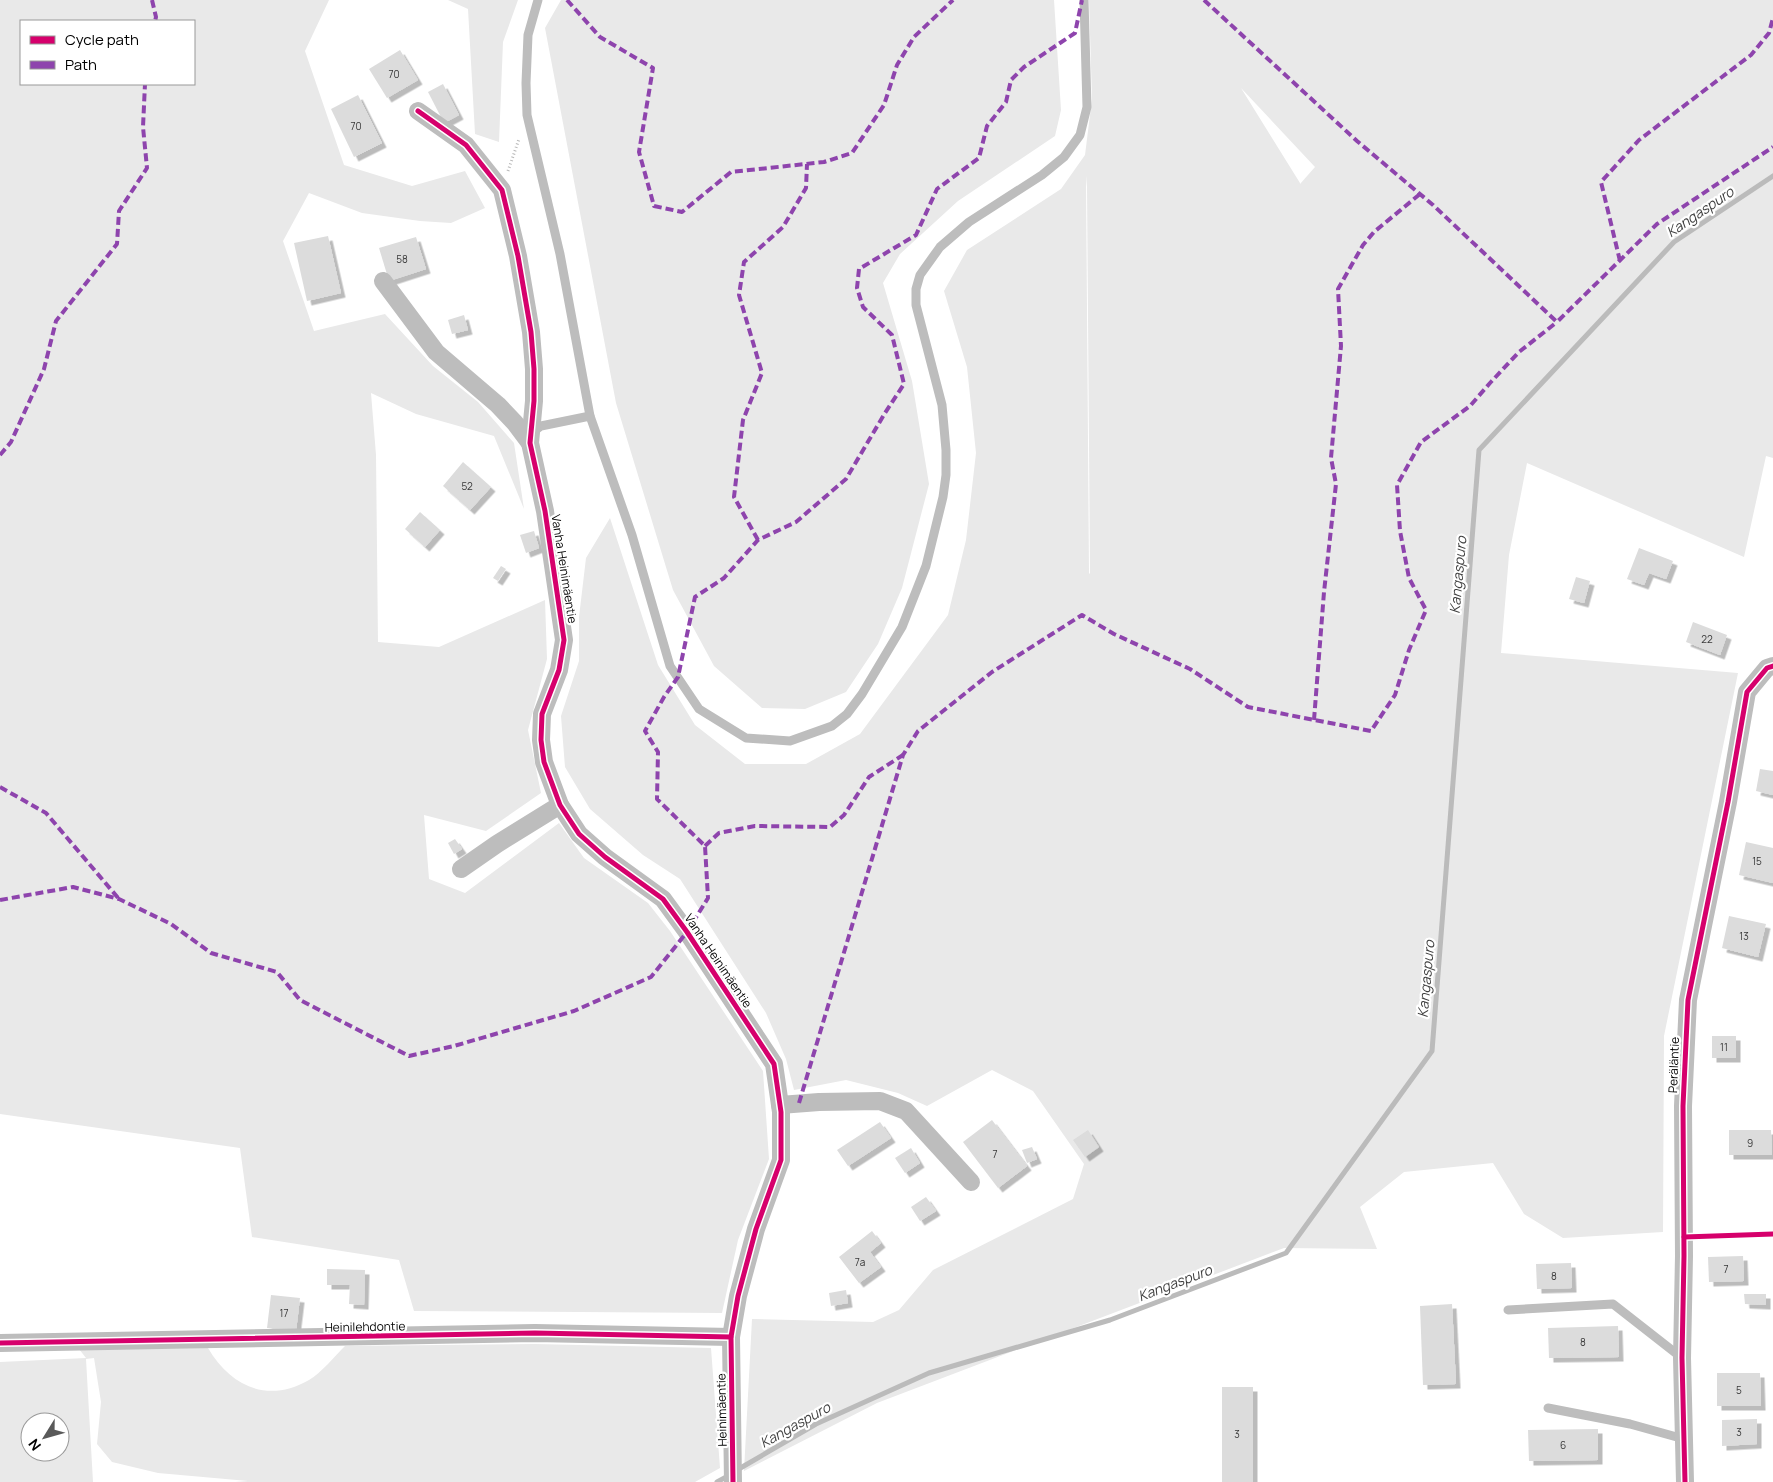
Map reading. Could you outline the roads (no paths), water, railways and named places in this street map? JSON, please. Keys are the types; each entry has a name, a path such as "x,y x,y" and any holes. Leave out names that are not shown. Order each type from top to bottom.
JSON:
{"street":[{"name":"Vanha Heinimäentie","path":"418,111 466,145 502,190 518,256 531,332 534,369 534,401 530,439 545,511 564,640 559,670 542,714 540,740 544,762 560,804 579,834 605,857 663,899 774,1064 780,1105 781,1160 756,1229 738,1296 731,1337"},
{"path":"383,281 436,352 498,405 530,439"},
{"name":"Peräläntie","path":"1685,1482 1682,1358 1684,1256 1683,1106 1688,1000 1728,802 1747,692 1767,668 1773,666"},
{"path":"461,869 560,804"},
{"path":"780,1105 880,1101 906,1111 971,1182"},
{"name":"Heinilehdontie","path":"0,1343 535,1333 731,1337"},
{"name":"Heinimäentie","path":"731,1337 733,1482"}],"lane":[{"path":"538,0 528,35 527,115 560,254 590,416 632,535 670,666 699,709 746,738 790,741 832,726 847,714 862,694 902,627 926,566 944,497 946,475 942,405 916,305 916,289 920,274 940,247 968,222 1042,175 1064,157 1080,135 1086,107 1084,0"},
{"path":"530,439 541,426 590,416"},
{"path":"1508,1310 1613,1304 1682,1358"},
{"path":"1548,1408 1630,1424 1684,1439"}],"waterway":[{"name":"Kangaspuro","path":"737,1470 816,1424 929,1373 1110,1320 1286,1253 1432,1051 1479,450 1674,242 1773,176"},
{"name":"Kangaspuro","path":"717,1482 730,1475"}]}
